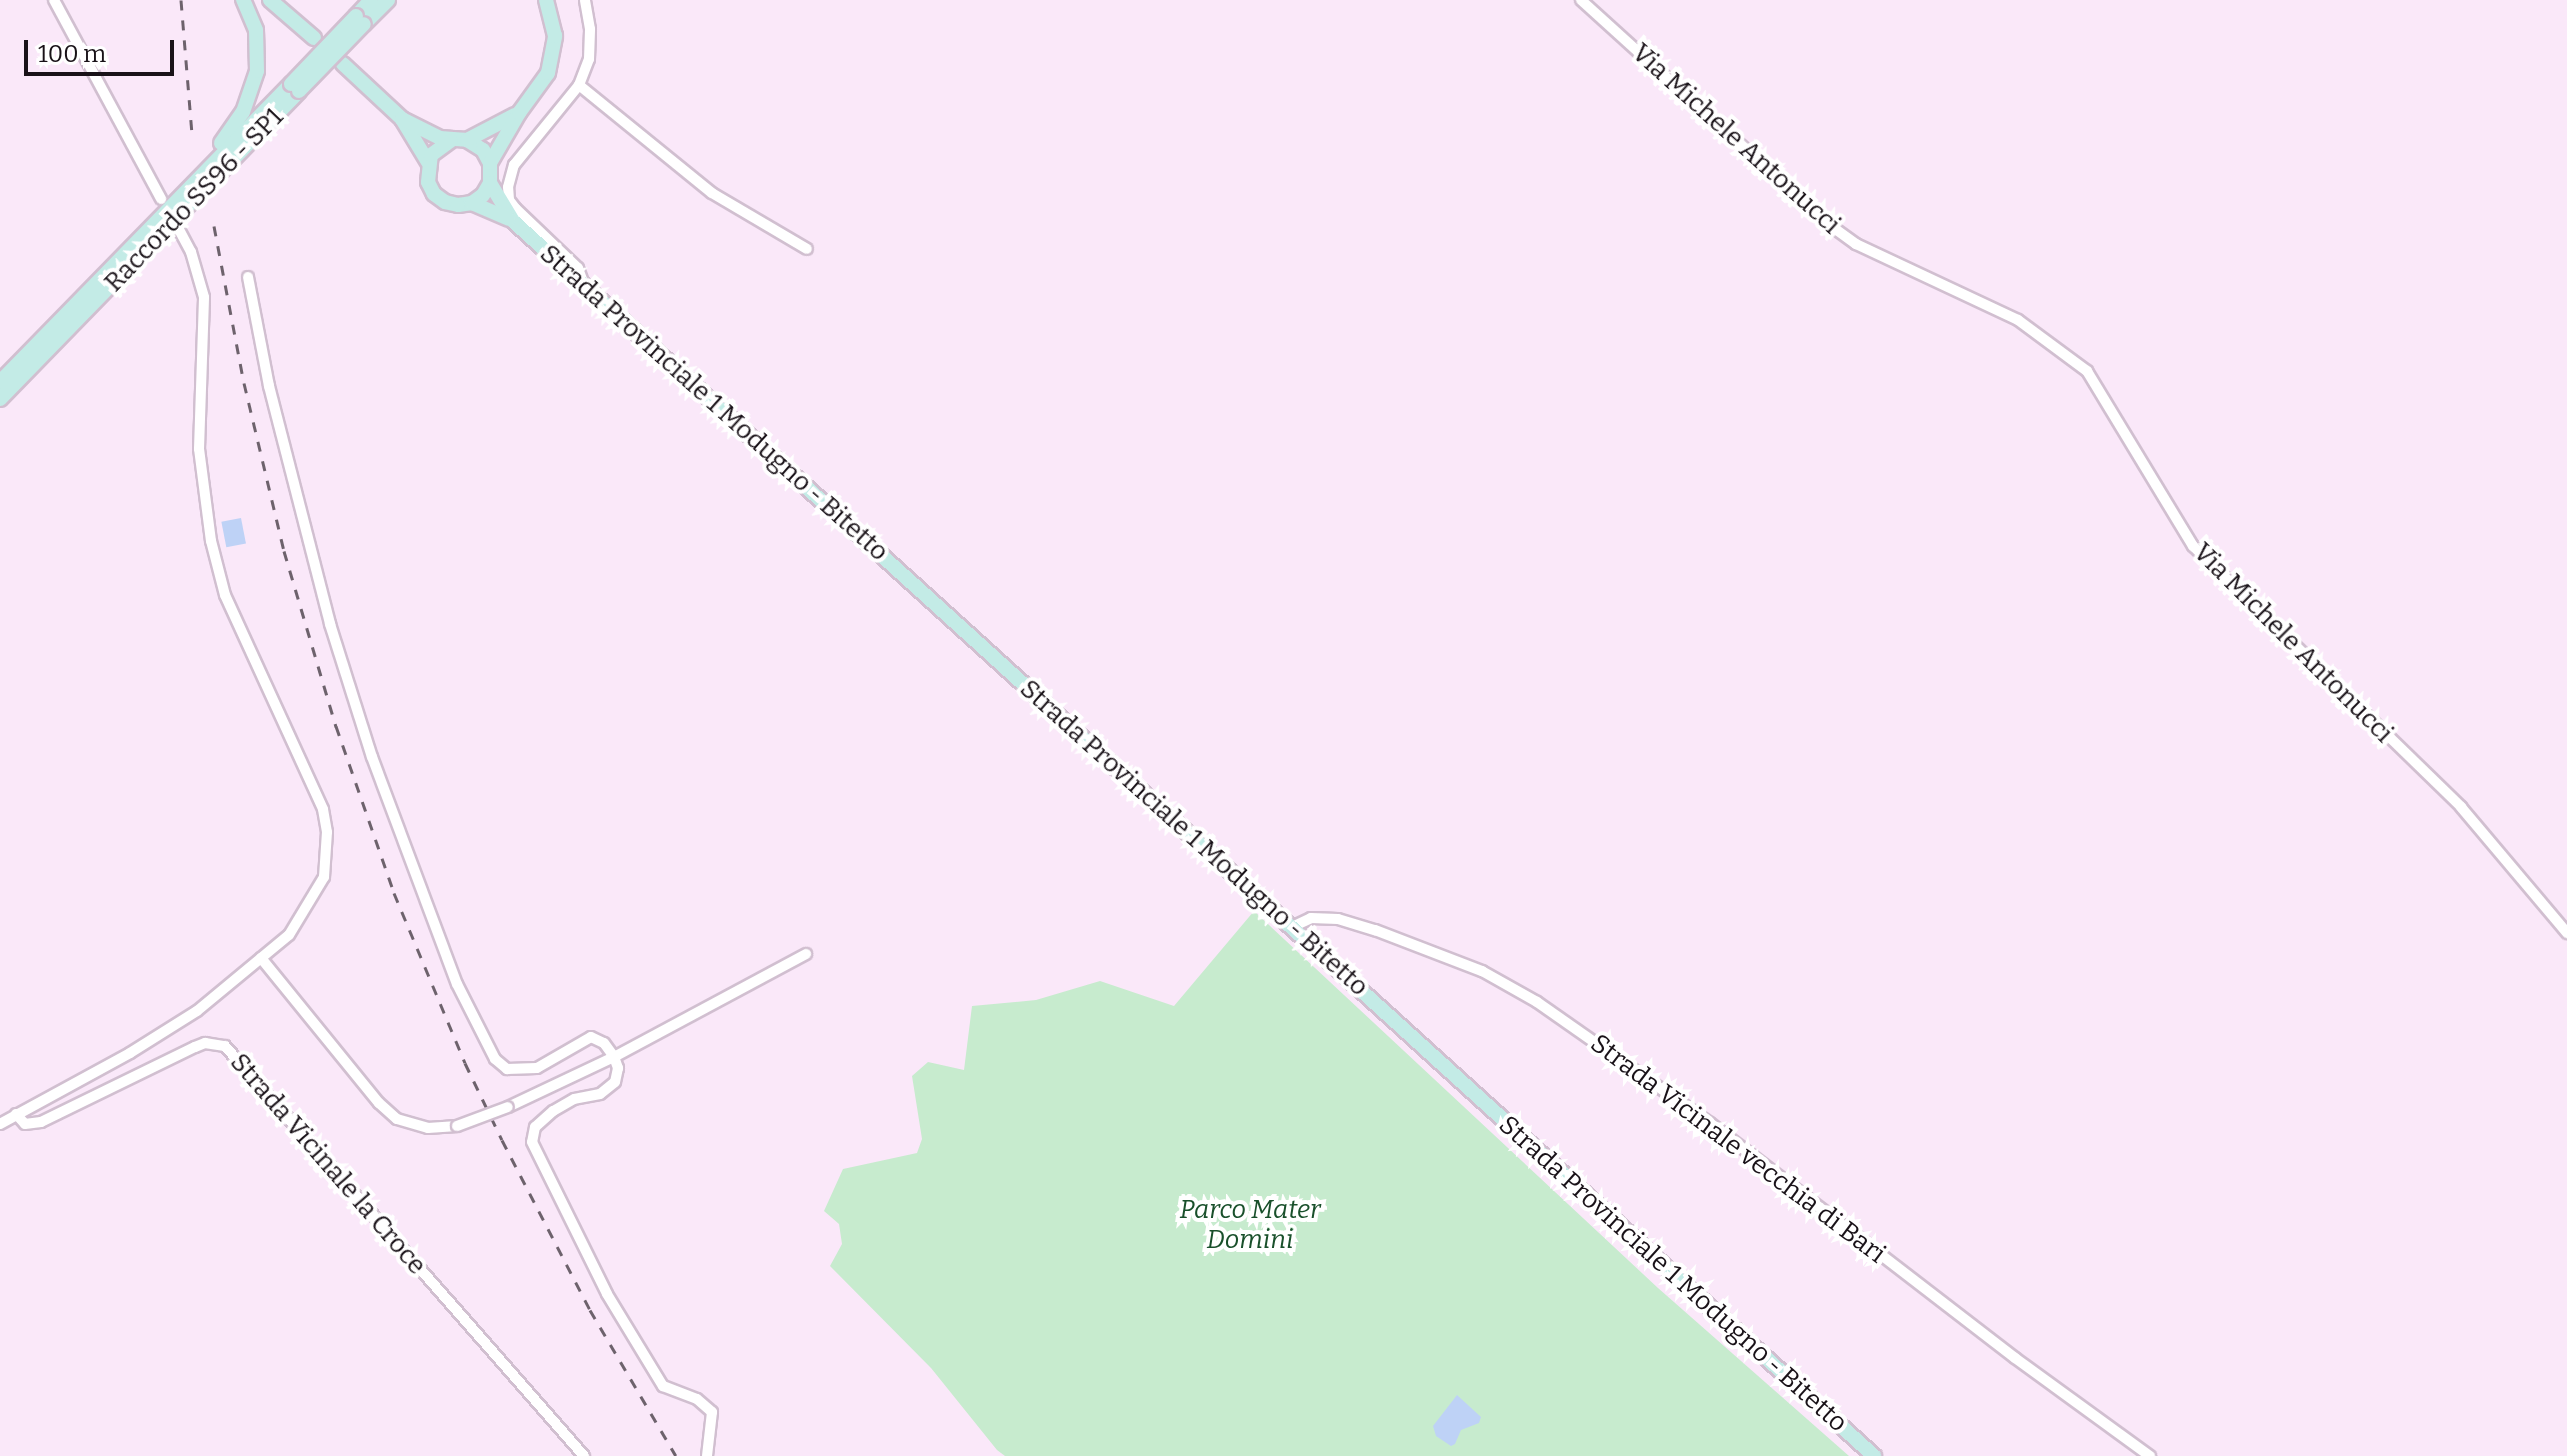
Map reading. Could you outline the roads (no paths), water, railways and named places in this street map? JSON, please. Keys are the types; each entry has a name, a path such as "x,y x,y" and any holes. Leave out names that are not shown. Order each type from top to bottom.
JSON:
{"main road":[{"path":"106,273 122,245 219,146 243,112 257,71 258,51 256,30 243,0"},
{"path":"270,0 314,38"},
{"name":"Raccordo SS96 - SP1","path":"360,20 371,0"},
{"name":"Raccordo SS96 - SP1","path":"0,399 360,20 388,0"},
{"path":"490,163 519,113 548,73 554,54 554,20 546,0"},
{"path":"343,64 402,119 428,162"},
{"name":"Raccordo SS96 - SP1","path":"0,382 295,88"},
{"path":"513,221 472,203 458,205 439,198 428,182 428,162 435,150 450,141 467,140 519,113"},
{"path":"402,119 450,141"},
{"path":"467,140 483,150 490,163 490,183 513,221"},
{"path":"472,203 490,183"},
{"name":"Strada Provinciale 1 Modugno - Bitetto","path":"513,221 1874,1456"}],"street":[{"path":"54,0 161,199"},
{"path":"585,0 590,29 589,59 579,85 514,165 508,187 509,200 578,268 585,288"},
{"name":"Via Michele Antonucci","path":"1581,0 1827,223 1856,244 2018,320 2087,371 2193,546 2461,807 2567,933"},
{"path":"579,85 712,193 807,249"},
{"path":"0,1124 130,1053 197,1011 289,935 311,904 324,877 327,832 311,776 280,719 225,595 211,541 199,449 204,297 191,252 180,231"},
{"path":"248,277 269,386 330,624 372,757 457,984 495,1059 507,1069 537,1068 591,1037 604,1043 614,1057 618,1068 615,1082 600,1094 574,1099 553,1111 535,1127 532,1142 607,1294 663,1386 697,1399 712,1412 707,1456"},
{"name":"Strada Vicinale vecchia di Bari","path":"1292,927 1311,918 1338,919 1375,930 1482,971 1537,1002 1710,1123 2015,1358 2150,1456"},
{"path":"261,958 379,1103 397,1119 439,1130 508,1107 614,1057 806,954"},
{"name":"Strada Vicinale la Croce","path":"16,1114 25,1124 41,1122 195,1047 205,1043 225,1046 584,1456"}],"water":[{"path":"241,518 246,544 226,547 221,522"},
{"path":"1457,1395 1481,1417 1479,1423 1461,1430 1451,1446 1436,1436 1433,1426"}],"railway":[{"path":"181,0 192,133"},
{"path":"214,226 244,383 284,551 336,726 394,893 465,1063 502,1140 590,1310 676,1456"}],"park label":[{"name":"Parco Mater Domini","path":"1250,1225"}]}
